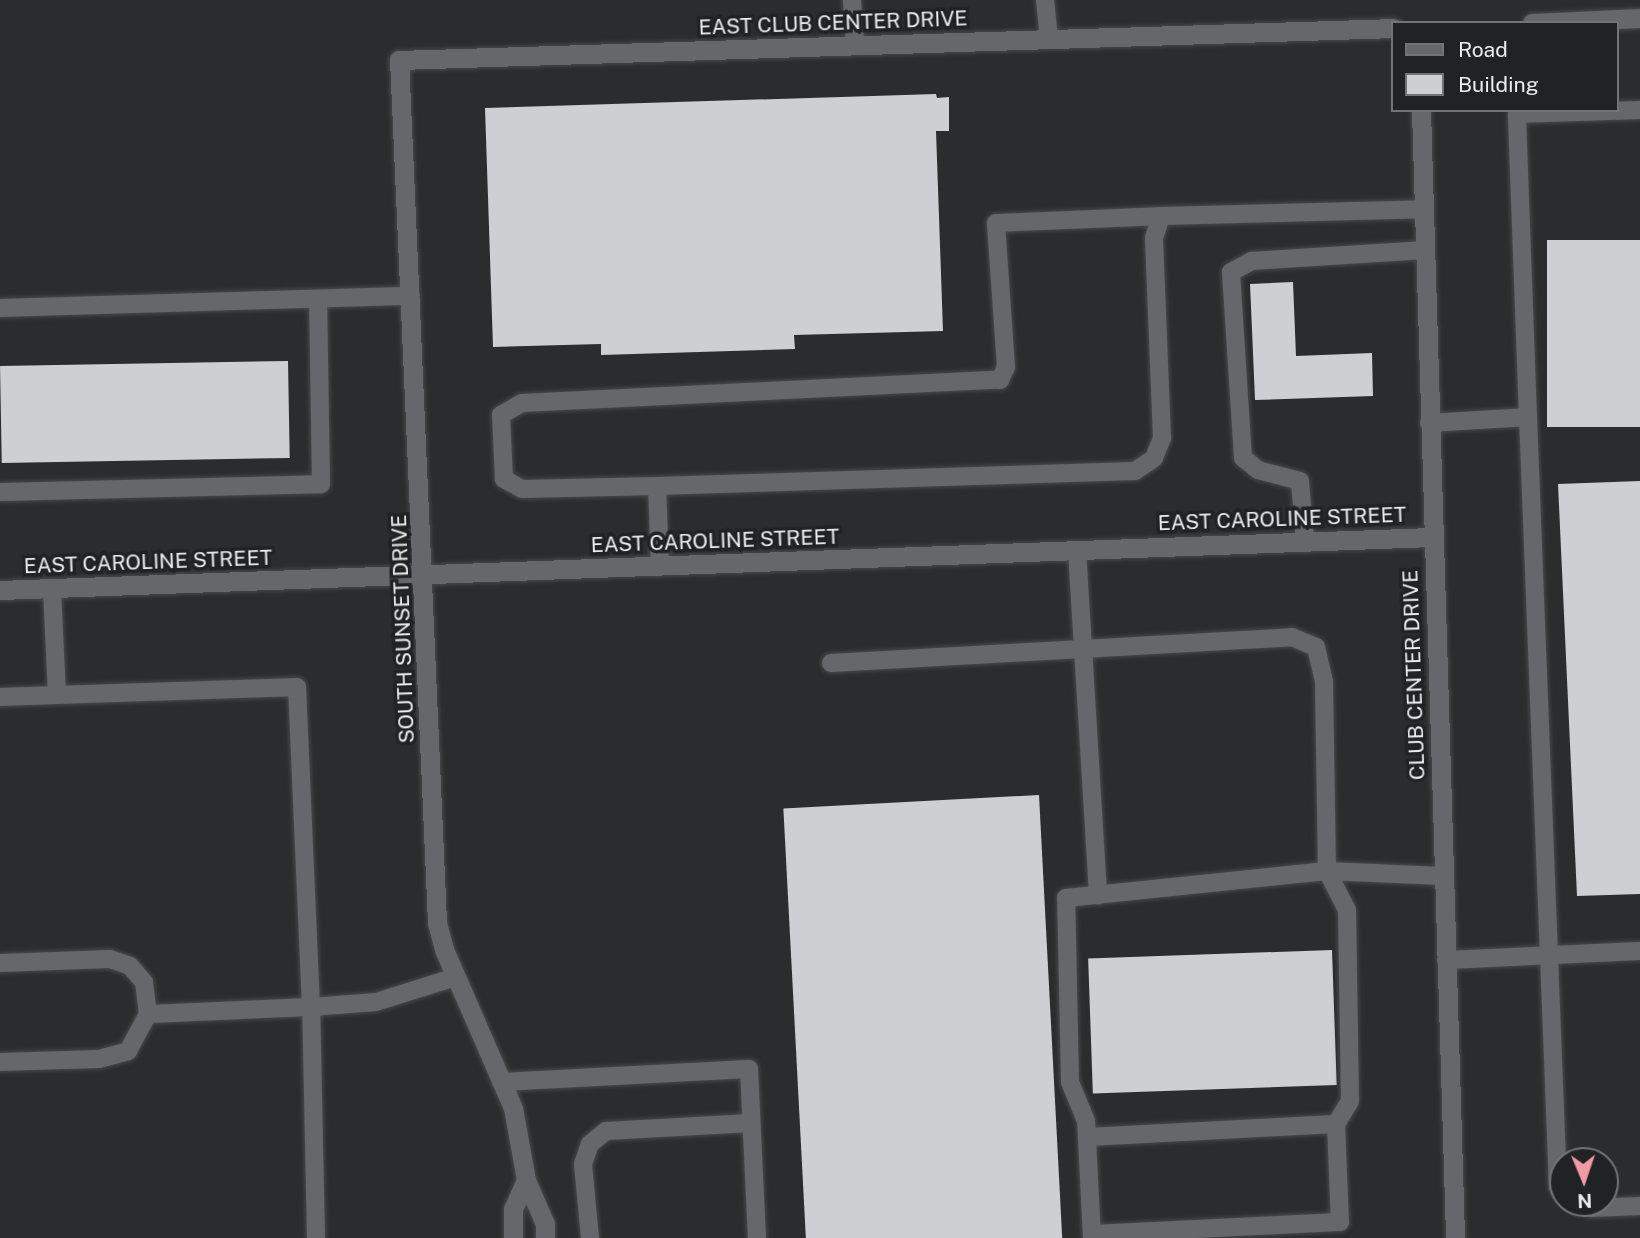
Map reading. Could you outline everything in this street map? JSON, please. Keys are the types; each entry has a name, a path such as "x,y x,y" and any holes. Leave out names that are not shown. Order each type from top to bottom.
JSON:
{"street":[{"path":"1575,21 1640,18"},
{"name":"EAST CLUB CENTER DRIVE","path":"399,60 1392,28"},
{"name":"SOUTH SUNSET DRIVE","path":"399,60 425,574 433,895 442,940 522,1139 526,1180 545,1224 545,1238"},
{"name":"CLUB CENTER DRIVE","path":"1421,112 1455,1238"},
{"name":"EAST CAROLINE STREET","path":"0,590 1432,537"},
{"name":"SOUTH SUNSET DRIVE","path":"513,1238 513,1209 526,1180"}],"lane":[{"path":"852,0 855,45"},
{"path":"1045,0 1049,39"},
{"path":"1619,111 1640,110"},
{"path":"1556,1147 1517,114 1578,112"},
{"path":"1161,216 1154,238 1162,438 1154,457 1135,471 522,489 504,479 501,415 522,403 1000,380 1006,367 996,223 1161,216 1424,209"},
{"path":"1305,541 1300,481 1258,470 1243,457 1231,272 1252,261 1425,250"},
{"path":"0,308 411,296"},
{"path":"0,492 321,484 318,299"},
{"path":"1429,423 1528,417"},
{"path":"657,486 660,566"},
{"path":"1077,550 1098,895"},
{"path":"52,588 57,695"},
{"path":"831,663 1292,637 1316,647 1324,682 1327,871 1347,910 1350,1101 1336,1124 1340,1222 1092,1236 1086,1121 1070,1082 1066,898 1327,871 1443,876"},
{"path":"0,697 297,687 311,1007 316,1238"},
{"path":"1446,960 1640,951"},
{"path":"0,963 110,958 130,965 144,982 148,1014 128,1051 99,1059 0,1062"},
{"path":"148,1014 376,1002 456,977"},
{"path":"500,1082 749,1069 757,1238"},
{"path":"590,1238 583,1164 590,1144 606,1131 751,1124"},
{"path":"1087,1137 1336,1124"},
{"path":"1619,1207 1640,1206"}],"building":[{"path":"936,94 937,98 949,97 949,131 936,131 943,331 794,335 795,349 601,355 601,344 493,347 485,108"},
{"path":"1547,240 1640,240 1640,427 1547,427"},
{"path":"1293,282 1296,356 1372,353 1373,396 1255,400 1250,284"},
{"path":"288,361 290,458 2,463 0,366"},
{"path":"1640,481 1640,894 1577,896 1558,484"},
{"path":"1039,795 1062,1238 806,1238 783,808"},
{"path":"1332,950 1337,1085 1093,1093 1088,959"}]}
